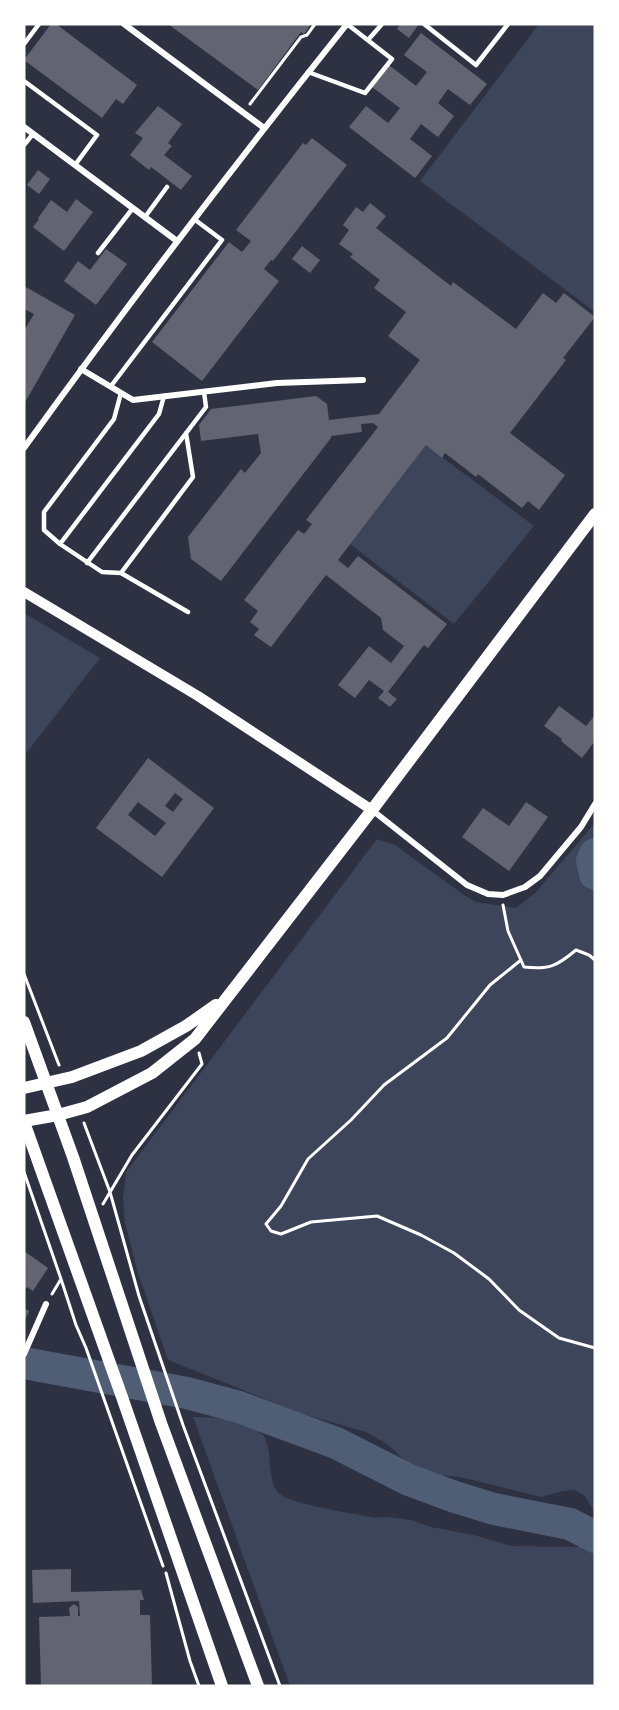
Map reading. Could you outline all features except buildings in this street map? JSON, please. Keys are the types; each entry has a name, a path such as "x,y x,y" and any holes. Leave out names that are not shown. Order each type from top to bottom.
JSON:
{"main road":[{"path":"222,1686 24,1121 58,1116 87,1107 152,1073 195,1039 372,810 595,514"},
{"path":"24,1088 65,1079 141,1051 186,1026 225,999"},
{"path":"24,1022 94,1219 161,1422 258,1686"}],"street":[{"path":"124,24 264,128"},
{"path":"24,448 177,241 347,24"},
{"path":"24,127 177,241"},
{"path":"81,369 133,400 277,383 363,380"},
{"path":"24,592 198,696 372,810 467,885 488,894 503,895 525,887 540,876 581,827 595,804"},
{"path":"24,1354 46,1304"}],"lane":[{"path":"24,44 39,24"},
{"path":"308,72 365,93 392,59 347,24"},
{"path":"368,40 382,24"},
{"path":"424,24 476,65 508,24"},
{"path":"24,81 97,135 75,165"},
{"path":"24,145 33,134"},
{"path":"145,217 167,187"},
{"path":"98,253 133,208"},
{"path":"111,386 222,240 194,219"},
{"path":"87,563 206,406 204,392"},
{"path":"122,393 114,419 44,512 44,530 60,544 102,572 121,573 188,612"},
{"path":"60,544 159,414 164,396"},
{"path":"121,573 193,477 186,433"}],"path":[{"path":"243,112 300,37 307,35 315,24"},
{"path":"503,895 508,931 524,967 541,969 561,962 576,950 589,954 595,960"},
{"path":"521,960 490,985 447,1038 384,1085 351,1120 308,1159 280,1206 266,1224 271,1231 281,1234 311,1222 377,1216 421,1235 454,1253 489,1279 519,1310 559,1338 595,1348"},
{"path":"24,974 65,1079"},
{"path":"94,1219 132,1155 202,1064 195,1039"},
{"path":"78,1110 110,1192 139,1296 183,1425 280,1686"},
{"path":"24,1172 76,1325 111,1416 166,1575 199,1686"},
{"path":"46,1304 73,1261"}],"shaded area":[{"path":"539,24 595,24 595,312 420,181"},
{"path":"426,445 534,526 454,624 350,544"},
{"path":"24,613 100,658 24,756"},
{"path":"595,823 595,1510 585,1496 575,1490 541,1497 460,1477 431,1474 411,1466 387,1444 366,1432 300,1413 168,1360 137,1270 125,1223 123,1199 126,1172 377,839 395,845 476,902 516,908 535,893"},
{"path":"193,1417 227,1420 261,1433 267,1444 271,1476 275,1487 280,1494 297,1502 374,1518 411,1520 511,1546 585,1547 595,1553 595,1686 290,1686"}],"waterway":[{"path":"595,854 592,861 595,874"},
{"path":"24,1363 187,1393 239,1407 336,1443 409,1480 455,1497 494,1509 570,1524 595,1537"}]}
